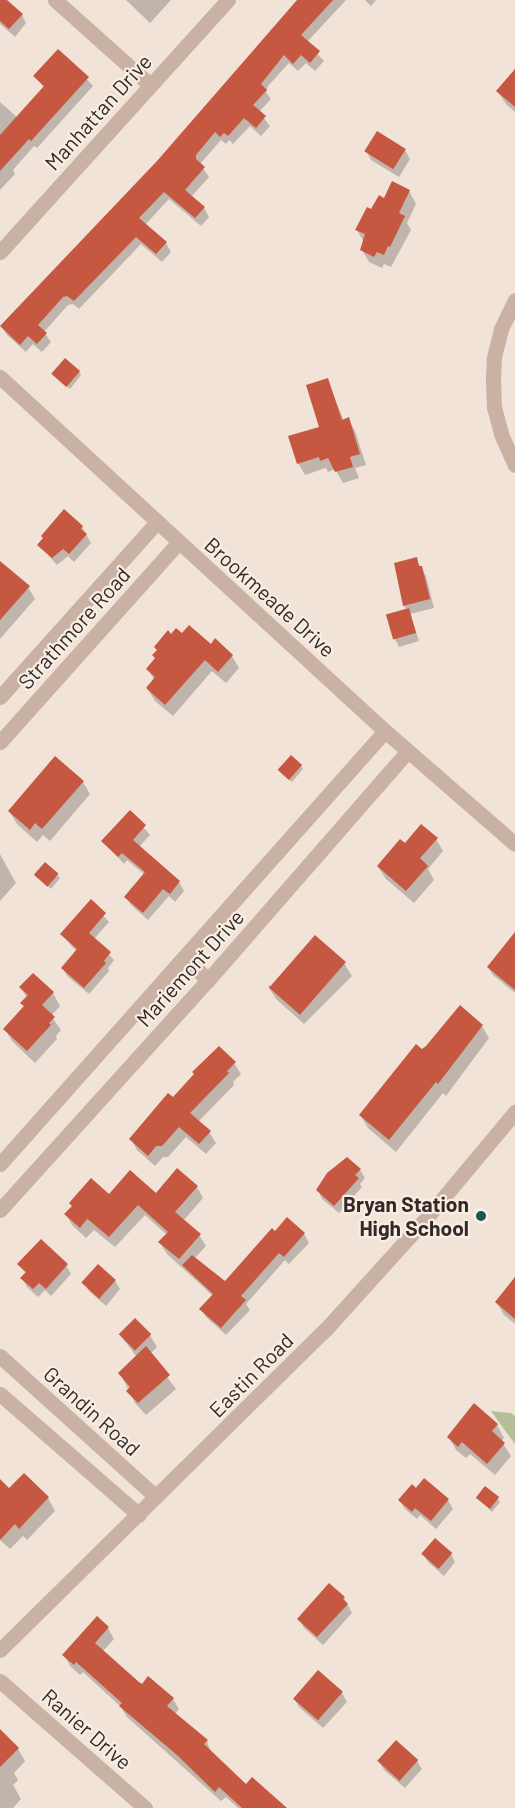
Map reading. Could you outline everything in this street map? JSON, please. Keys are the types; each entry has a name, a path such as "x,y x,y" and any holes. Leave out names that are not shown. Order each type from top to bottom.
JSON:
{"street":[{"path":"55,0 150,85"},
{"name":"Manhattan Drive","path":"0,252 228,0"},
{"path":"515,300 501,329 494,358 493,380 494,407 501,434 515,465"},
{"name":"Brookmeade Drive","path":"0,377 408,751 515,844"},
{"name":"Strathmore Road","path":"0,697 157,522"},
{"name":"Strathmore Road","path":"0,742 179,542"},
{"name":"Mariemont Drive","path":"0,1164 386,731"},
{"name":"Mariemont Drive","path":"0,1210 208,980 408,751"},
{"path":"185,958 208,980"},
{"name":"Eastin Road","path":"0,1650 325,1330 428,1216 515,1112"},
{"name":"Grandin Road","path":"0,1356 156,1497"},
{"path":"0,1394 139,1515"},
{"name":"Ranier Drive","path":"0,1681 146,1808"}],"green space":[{"path":"491,1411 511,1413 515,1416 515,1444"}],"building":[{"path":"0,0 7,0 23,14 9,29 0,21"},
{"path":"297,0 333,0 301,35 320,51 310,63 301,55 293,64 284,55 261,84 267,90 253,105 266,116 256,128 244,118 228,136 224,133 220,137 215,132 196,155 196,159 205,167 185,190 205,207 195,218 164,192 139,218 167,242 156,254 136,237 74,301 67,296 63,297 38,325 47,333 37,344 28,336 20,345 0,326 157,161"},
{"path":"58,49 89,77 31,141 29,139 0,171 0,135 44,86 33,76"},
{"path":"515,69 515,107 496,91"},
{"path":"377,131 406,149 393,169 364,151"},
{"path":"392,181 410,190 399,213 405,216 384,255 377,252 374,257 360,250 365,234 355,230 367,207 371,209 379,195 384,198"},
{"path":"65,358 80,371 66,387 51,374"},
{"path":"328,378 342,420 349,417 360,454 350,457 353,467 335,472 328,458 320,461 319,457 297,464 288,436 319,427 306,385"},
{"path":"64,509 83,526 81,529 87,534 69,554 63,549 52,558 37,545 43,538 41,536"},
{"path":"417,557 419,566 422,566 430,599 403,606 394,563"},
{"path":"0,561 30,586 0,620"},
{"path":"409,608 416,633 393,640 386,615"},
{"path":"189,625 211,644 215,638 233,655 218,672 205,660 165,705 146,688 155,677 146,669 155,658 152,655 157,650 154,647 168,630 171,634 176,628 182,633"},
{"path":"291,755 302,765 289,780 278,770"},
{"path":"55,756 84,781 42,829 35,823 30,830 8,811"},
{"path":"130,810 146,825 133,840 180,881 170,894 163,889 143,913 124,897 145,872 122,853 118,857 101,841"},
{"path":"421,824 438,838 420,858 428,866 406,891 377,866 400,839 405,843"},
{"path":"45,862 59,874 47,887 34,875"},
{"path":"91,899 106,913 89,933 111,952 104,961 106,963 84,988 61,968 77,949 60,934"},
{"path":"515,932 515,990 487,967"},
{"path":"315,935 346,962 300,1015 269,988"},
{"path":"33,973 54,992 42,1005 55,1017 49,1023 51,1025 27,1051 3,1029 24,1006 20,1003 28,995 19,987"},
{"path":"460,1005 483,1025 438,1084 436,1082 389,1140 359,1115 416,1044 422,1049 426,1046"},
{"path":"219,1046 236,1062 227,1071 229,1073 190,1113 211,1131 199,1144 179,1127 162,1146 156,1146 148,1156 129,1139 168,1093 173,1097 194,1074 192,1072"},
{"path":"347,1157 361,1169 355,1175 359,1178 334,1206 316,1190 327,1173"},
{"path":"177,1168 198,1186 175,1212 201,1234 179,1259 158,1242 168,1232 138,1205 109,1237 87,1219 80,1228 64,1214 72,1206 69,1203 91,1178 109,1194 130,1170 156,1193"},
{"path":"287,1217 305,1233 284,1257 279,1253 241,1296 246,1300 221,1328 199,1309 213,1294 182,1265 192,1255 225,1281 272,1228 275,1231"},
{"path":"41,1239 68,1264 46,1289 39,1283 33,1289 20,1278 26,1272 17,1264"},
{"path":"98,1264 116,1280 99,1299 81,1283"},
{"name":"Bryan Station High School","path":"515,1277 515,1319 495,1302"},
{"path":"135,1318 151,1334 135,1351 119,1334"},
{"path":"146,1346 170,1375 138,1403 126,1391 130,1387 118,1373"},
{"path":"474,1403 498,1424 492,1431 505,1443 487,1464 462,1442 458,1447 447,1437"},
{"path":"24,1473 49,1497 19,1529 15,1524 0,1540 0,1479 9,1488"},
{"path":"424,1478 449,1499 431,1521 415,1508 412,1512 398,1500 412,1484 416,1488"},
{"path":"485,1486 499,1497 490,1509 476,1498"},
{"path":"435,1538 452,1553 439,1569 421,1554"},
{"path":"329,1583 345,1597 343,1599 348,1604 317,1637 297,1619"},
{"path":"97,1616 109,1627 95,1643 139,1682 142,1684 148,1676 174,1698 167,1706 208,1740 204,1744 246,1784 252,1777 287,1808 242,1808 219,1787 215,1792 177,1755 119,1706 122,1703 76,1662 74,1665 62,1655"},
{"path":"318,1670 343,1692 318,1720 293,1699"},
{"path":"0,1729 19,1748 0,1767"},
{"path":"396,1740 418,1760 400,1781 377,1761"}],"place":[{"name":"Bryan Station High School","path":"481,1216"}]}
